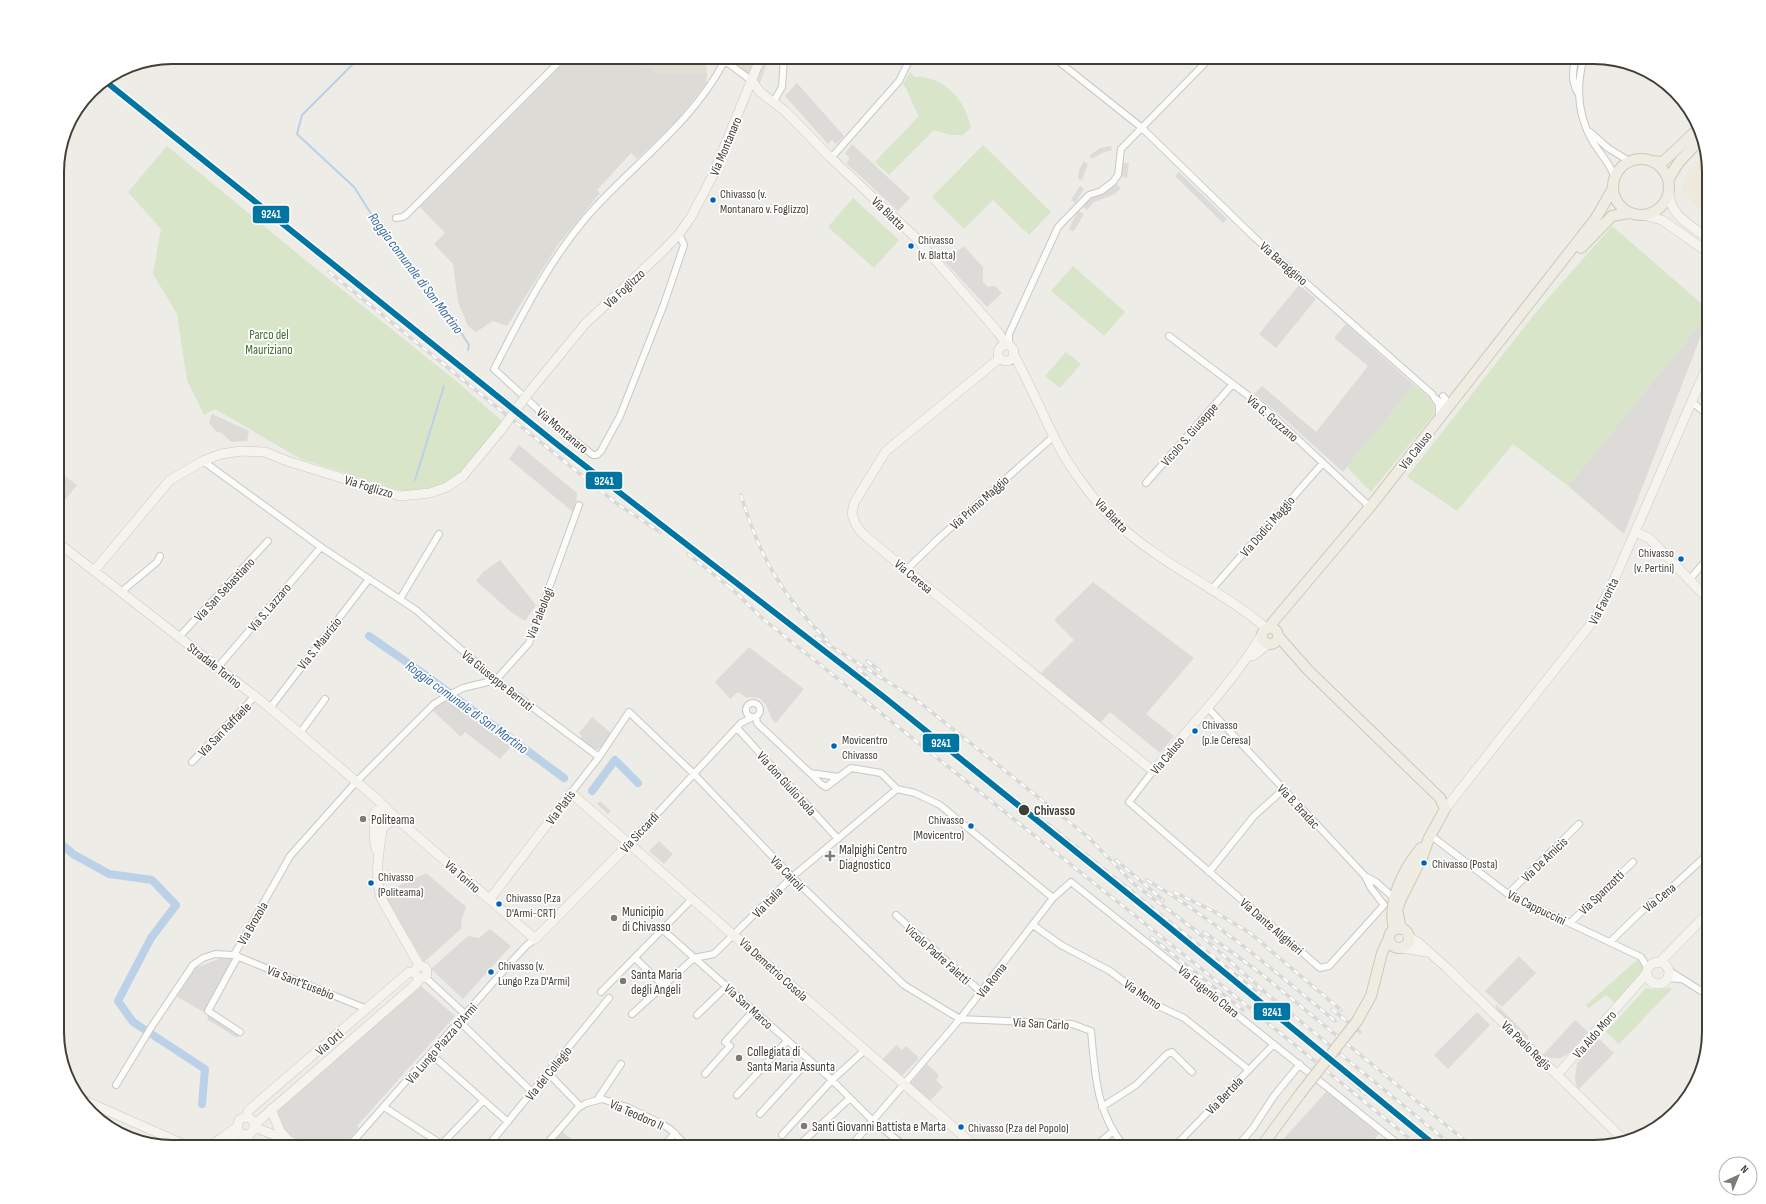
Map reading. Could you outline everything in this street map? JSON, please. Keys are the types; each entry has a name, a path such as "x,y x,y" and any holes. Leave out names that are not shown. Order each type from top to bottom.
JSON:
{"main road":[{"path":"1651,161 1663,170 1668,180 1667,198 1660,207 1650,214 1644,215 1629,213 1619,205 1612,190 1614,176 1618,170 1629,161 1638,159 1662,162 1666,160 1694,133"},
{"path":"1668,180 1679,162 1698,143"},
{"name":"Via Caluso","path":"1267,636 1284,610 1370,507 1596,218 1612,190"},
{"name":"Via Caluso","path":"1543,286 1607,220 1616,214 1629,213"},
{"name":"Via Caluso","path":"1278,634 1284,610"},
{"path":"1267,636 1275,642 1278,634 1308,670"},
{"path":"1266,1140 1357,1021 1371,996 1384,945 1406,945 1401,932 1398,910 1399,904 1430,837 1445,809 1440,798 1308,670 1267,636"},
{"path":"1401,932 1392,921 1394,898 1398,886 1414,857 1430,837"},
{"path":"1395,945 1390,934 1401,932"}],"street":[{"path":"396,218 403,217 407,214 557,64"},
{"name":"Via Montanaro","path":"720,64 714,82 690,112 591,212 562,248 518,322 494,369 556,426 593,455 597,455 601,451 620,416 662,311 684,245 679,234 703,196 758,64"},
{"path":"729,64 752,81"},
{"path":"774,101 782,87 784,64"},
{"path":"831,158 899,81 908,64"},
{"name":"Via Baraggino","path":"1062,64 1141,127 1254,237 1432,394 1439,405 1440,419"},
{"path":"999,354 1008,360 1010,348 1009,334 1058,227 1089,195 1101,191 1113,182 1118,175 1120,150 1204,64"},
{"path":"1575,64 1573,73 1574,85 1578,93"},
{"path":"1583,64 1578,93 1580,112 1593,142 1610,165 1614,176"},
{"name":"Via Blatta","path":"752,81 760,92 774,101 785,111 831,158 916,238 992,326 1010,348 1054,436 1069,462 1096,498 1120,526 1140,542 1242,609 1267,636"},
{"path":"1586,128 1608,148 1629,161"},
{"path":"1668,191 1670,204 1675,213 1702,234"},
{"path":"1644,215 1662,220 1702,248"},
{"name":"Via Foglizzo","path":"94,571 170,480 203,461 231,452 266,452 287,461 400,496 430,493 447,487 463,476 585,324 679,234"},
{"name":"Via Blatta","path":"992,326 998,342 999,354"},
{"name":"Via G. Gozzano","path":"1169,336 1232,385 1262,406 1370,507"},
{"name":"Via Ceresa","path":"1010,348 1000,347 999,354 886,451 854,503 852,514 856,525 863,534 1153,772"},
{"name":"Via Favorita","path":"1445,809 1594,620 1635,532 1702,378"},
{"name":"Vicolo S. Giuseppe","path":"1146,483 1232,385"},
{"path":"1432,394 1443,396 1458,395"},
{"path":"1443,396 1450,405"},
{"path":"1436,400 1443,404 1450,405"},
{"path":"1692,402 1702,410"},
{"name":"Via Primo Maggio","path":"906,570 959,520 1054,436"},
{"name":"Via Giuseppe Berruti","path":"203,461 320,547 416,610 496,680 599,757"},
{"name":"Via Dodici Maggio","path":"1211,590 1323,463"},
{"name":"Via Paleologi","path":"496,680 528,643 579,505"},
{"path":"1635,532 1649,538 1702,593"},
{"path":"400,599 439,534"},
{"name":"Via San Sebastiano","path":"179,637 268,541"},
{"name":"Stradale Torino","path":"64,547 270,708 389,812"},
{"name":"Via S. Lazzaro","path":"218,667 320,547"},
{"path":"121,592 157,562 160,556"},
{"path":"1689,580 1702,565"},
{"name":"Via S. Maurizio","path":"270,708 369,579"},
{"name":"Via Caluso","path":"1129,802 1267,636"},
{"path":"356,782 434,704 457,691 496,680"},
{"name":"Via San Raffaele","path":"192,762 255,696"},
{"path":"300,733 325,699"},
{"path":"753,717 760,714 760,708 757,704 752,702 747,705 746,713 753,717 757,723 820,784 826,787 851,768 882,773 897,789 914,793 940,805 1053,898"},
{"name":"Via B. Bradac","path":"1208,708 1365,876 1376,882 1394,898"},
{"name":"Via Platis","path":"490,899 599,757 629,712"},
{"name":"Via Cairoli","path":"629,712 694,774 792,877 904,985 960,1019"},
{"name":"Via Siccardi","path":"739,726 746,713"},
{"name":"Via Siccardi","path":"535,939 630,843 739,726 753,717"},
{"name":"Via don Giulio Isola","path":"739,726 838,839"},
{"path":"810,773 839,777"},
{"name":"Via Brozola","path":"116,1085 152,1026 193,965 203,958 215,954 236,956 290,856 356,782"},
{"name":"Via Italia","path":"694,958 714,954 735,935 792,877 897,789"},
{"path":"1209,872 1254,816 1284,789"},
{"name":"Via Demetrio Cosola","path":"571,792 968,1140"},
{"name":"Stradale Torino","path":"368,794 375,817"},
{"name":"Via Dante Alighieri","path":"1129,802 1320,968 1329,966 1384,905 1371,888 1365,876"},
{"path":"378,852 374,837 375,817 380,809 389,812 390,822 383,826 378,852 379,891 381,898 420,973 466,1015"},
{"name":"Via Torino","path":"389,812 535,939"},
{"path":"375,817 383,826"},
{"name":"Via De Amicis","path":"1508,894 1580,824"},
{"name":"Via Cappuccini","path":"1430,837 1508,894 1641,957 1648,971"},
{"name":"Via Cena","path":"1610,942 1651,902 1657,901 1702,859"},
{"name":"Via Spanzotti","path":"1570,923 1633,862"},
{"name":"Via Eugenio Clara","path":"1053,898 1068,883 1074,883 1394,1140"},
{"path":"601,992 663,930 692,898"},
{"name":"Via Roma","path":"905,1085 960,1019 1053,898"},
{"name":"Vicolo Padre Faletti","path":"896,915 981,992"},
{"path":"1678,944 1672,954 1668,972 1659,984 1652,982 1648,971 1652,964 1659,962 1702,919"},
{"name":"Via Momo","path":"1032,925 1061,945 1110,971 1152,1003 1184,1018 1249,1070"},
{"name":"Via San Marco","path":"663,930 832,1080 873,1121 897,1140"},
{"name":"Via Paolo Regis","path":"1401,932 1429,952 1620,1136"},
{"name":"Via Lungo Piazza D'Armi","path":"354,1140 527,945 535,939"},
{"path":"1395,945 1429,952"},
{"path":"236,956 208,1011 240,1032"},
{"name":"Via Sant'Eusebio","path":"236,956 367,1009"},
{"path":"635,958 663,985"},
{"path":"632,1014 694,958"},
{"path":"1659,962 1668,972 1702,992"},
{"name":"Via Aldo Moro","path":"1557,1074 1648,971"},
{"name":"Via Orti","path":"231,1140 238,1130 239,1120 247,1117 248,1112 409,972 420,973 411,988 271,1109 254,1126 250,1134 238,1130"},
{"name":"Via Aldo Moro","path":"1630,993 1640,985 1652,982"},
{"path":"697,1015 727,986"},
{"name":"Via del Collegio","path":"493,1140 609,998"},
{"path":"705,1074 730,1046 725,1042 754,1010"},
{"name":"Via San Carlo","path":"960,1019 1072,1024 1090,1031 1098,1096 1113,1131 1120,1140"},
{"path":"460,1022 532,1092"},
{"path":"736,1095 787,1041"},
{"name":"Via Bertola","path":"1181,1140 1274,1044"},
{"path":"782,1135 832,1080 865,1050"},
{"path":"1102,1107 1136,1086 1167,1054 1172,1052 1192,1072"},
{"path":"431,1054 508,1122"},
{"path":"760,1114 809,1060"},
{"path":"550,1140 580,1106 597,1100 621,1064"},
{"path":"1243,1140 1253,1128 1274,1096 1300,1064"},
{"path":"548,1073 580,1106"},
{"path":"856,1140 905,1085"},
{"path":"805,1140 850,1098"},
{"name":"Via Teodoro II","path":"597,1100 610,1101 660,1122 682,1140"},
{"path":"447,1140 483,1101"},
{"path":"92,1104 173,1140"},
{"path":"384,1107 433,1140"},
{"path":"271,1109 280,1131 288,1140"},
{"path":"247,1117 251,1119 254,1126 288,1140"},
{"path":"218,1140 227,1132 238,1130 249,1140"},
{"path":"1103,1140 1113,1131"},
{"path":"669,1140 675,1133"}],"shaded area":[{"path":"563,64 645,64 656,74 707,74 706,84 675,123 637,159 631,153 597,190 600,193 557,246 507,326 493,321 476,332 468,326 458,302 453,264 434,244 445,233 420,207"},
{"path":"645,64 706,64 707,74 656,74"},
{"path":"734,64 767,64 759,85"},
{"path":"797,83 844,136 836,144 832,140 828,144 785,96"},
{"path":"852,144 910,198 898,211 846,163 850,158 845,153"},
{"path":"1111,146 1112,150 1102,153 1092,159 1089,156 1100,148"},
{"path":"1701,159 1702,211 1682,189 1688,172"},
{"path":"1084,161 1088,164 1082,180 1078,179 1079,170"},
{"path":"1123,163 1129,163 1127,178 1121,176"},
{"path":"1179,172 1227,219 1223,223 1175,176"},
{"path":"1116,184 1121,188 1115,194 1094,202 1087,210 1082,206 1090,197 1109,190"},
{"path":"1080,186 1084,189 1075,203 1071,200"},
{"path":"1079,211 1084,214 1074,231 1069,230 1074,218"},
{"path":"964,246 983,267 983,282 988,287 995,286 1002,293 987,307 945,262"},
{"path":"1299,285 1316,299 1276,348 1259,334"},
{"path":"1702,322 1702,333 1624,534 1568,486"},
{"path":"1346,324 1414,385 1343,472 1279,414 1254,394 1262,386 1316,432 1368,366 1334,338"},
{"path":"212,414 249,431 247,441 231,442 222,433 217,432 209,423"},
{"path":"519,445 577,493 576,505 573,512 509,459"},
{"path":"64,475 77,485 64,501"},
{"path":"500,560 536,605 525,621 511,612 476,581 483,572"},
{"path":"1093,582 1194,658 1146,714 1174,736 1160,753 1110,712 1100,723 1041,673 1074,640 1054,620"},
{"path":"749,647 804,689 776,723 772,719 766,705 760,698 747,698 738,692 730,699 715,682"},
{"path":"450,696 513,744 500,759 465,732 461,737 432,710"},
{"path":"592,717 611,733 601,748 597,749 592,749 579,740 582,736 579,733"},
{"path":"600,801 611,811 608,814 597,804"},
{"path":"659,841 673,854 664,864 649,851"},
{"path":"426,873 466,907 461,922 462,928 424,962 383,893"},
{"path":"490,929 511,946 463,999 431,969 468,936 479,938"},
{"path":"1519,956 1536,973 1502,1007 1485,991"},
{"path":"221,958 233,959 204,1012 177,997 195,968"},
{"path":"421,986 455,1016 357,1126 359,1128 348,1140 299,1140 287,1134 276,1120 277,1110"},
{"path":"1496,1004 1528,1036 1527,1042 1496,1012"},
{"path":"1477,1012 1490,1025 1448,1069 1434,1055"},
{"path":"209,1015 239,1033 237,1038 207,1019"},
{"path":"1575,1020 1588,1032 1568,1054 1560,1058 1550,1058 1543,1055"},
{"path":"1598,1038 1614,1053 1578,1090 1575,1079 1577,1063"},
{"path":"896,1045 902,1050 906,1046 919,1058 900,1078 882,1060"},
{"path":"927,1064 939,1075 936,1080 943,1087 929,1102 910,1084"},
{"path":"1327,1091 1379,1134 1374,1140 1283,1140"},
{"path":"559,1129 573,1140 550,1140"}],"green space":[{"path":"910,72 915,77 936,81 952,92 964,108 971,128 962,136 950,135 934,130 889,175 875,162 919,116 903,84"},
{"path":"983,145 1051,212 1029,235 993,200 964,229 932,197"},
{"name":"Parco del Mauriziano","path":"167,146 310,264 455,380 502,421 467,469 440,487 402,491 301,459 215,409 204,415 187,380 177,314 153,274 161,229 128,192"},
{"path":"853,198 899,240 874,268 828,227"},
{"path":"1612,226 1702,304 1702,322 1568,486 1513,444 1457,511 1407,477 1537,311"},
{"path":"1073,266 1125,312 1104,336 1051,291"},
{"path":"1066,352 1081,364 1060,388 1045,376"},
{"path":"1414,385 1431,401 1434,414 1371,492 1347,467"},
{"path":"1637,960 1645,967 1615,1003 1606,995 1589,1008 1586,1005"},
{"path":"1670,987 1672,989 1619,1044 1606,1032 1646,988 1659,990"}],"waterway":[{"name":"Roggia comunale di San Martino","path":"353,64 302,115 297,134 354,187 386,237 448,312 469,345 468,350"},
{"name":"Roggia comunale di San Martino","path":"415,480 444,386"},
{"name":"Roggia comunale di San Martino","path":"369,636 421,672 564,778"},
{"name":"Roggia comunale di San Martino","path":"592,791 615,760 638,783"},
{"path":"64,846 73,854 109,874 152,880 176,905 151,938 118,1001 133,1022 205,1069 202,1104"}],"railway":[{"path":"329,272 616,503 660,532"},
{"path":"470,374 513,413"},
{"path":"741,495 756,537 774,574 798,608 828,641"},
{"path":"688,554 733,590"},
{"path":"729,586 763,619 1198,966 1411,1140"},
{"path":"816,637 914,698 1088,837 1134,884 1195,930 1267,994 1445,1140"},
{"path":"867,661 880,671"},
{"path":"858,668 869,679"},
{"path":"1023,804 1260,994"},
{"path":"1116,860 1163,900"},
{"path":"1147,880 1172,895 1221,929 1335,1021"},
{"path":"1174,892 1215,912 1250,933 1341,1010"},
{"path":"1204,932 1259,972 1464,1140"},
{"path":"1151,937 1243,1010"},
{"path":"1254,993 1288,1026"},
{"path":"1332,1009 1360,1032"},
{"path":"1318,1050 1365,1094"}],"transit line":[{"name":"9241","path":"109,84 558,445 884,697 1158,918 1428,1140"}],"place":[{"name":"Chivasso (v. Montanaro v. Foglizzo)","path":"713,200"},
{"name":"Chivasso (v. Blatta)","path":"911,246"},
{"name":"Chivasso (v. Pertini)","path":"1681,559"},
{"name":"Chivasso (p.le Ceresa)","path":"1195,731"},
{"name":"Movicentro Chivasso","path":"834,746"},
{"name":"Chivasso","path":"1024,810"},
{"name":"Politeama","path":"363,819"},
{"name":"Chivasso (Movicentro)","path":"971,826"},
{"name":"Malpighi Centro Diagnostico","path":"830,856"},
{"name":"Chivasso (Posta)","path":"1424,863"},
{"name":"Chivasso (Politeama)","path":"371,883"},
{"name":"Chivasso (P.za D'Armi-CRT)","path":"499,904"},
{"name":"Municipio di Chivasso","path":"614,918"},
{"name":"Chivasso (v. Lungo P.za D'Armi)","path":"491,972"},
{"name":"Santa Maria degli Angeli","path":"623,981"},
{"name":"Collegiata di Santa Maria Assunta","path":"739,1058"},
{"name":"Santi Giovanni Battista e Marta","path":"804,1126"},
{"name":"Chivasso (P.za del Popolo)","path":"961,1127"}]}
